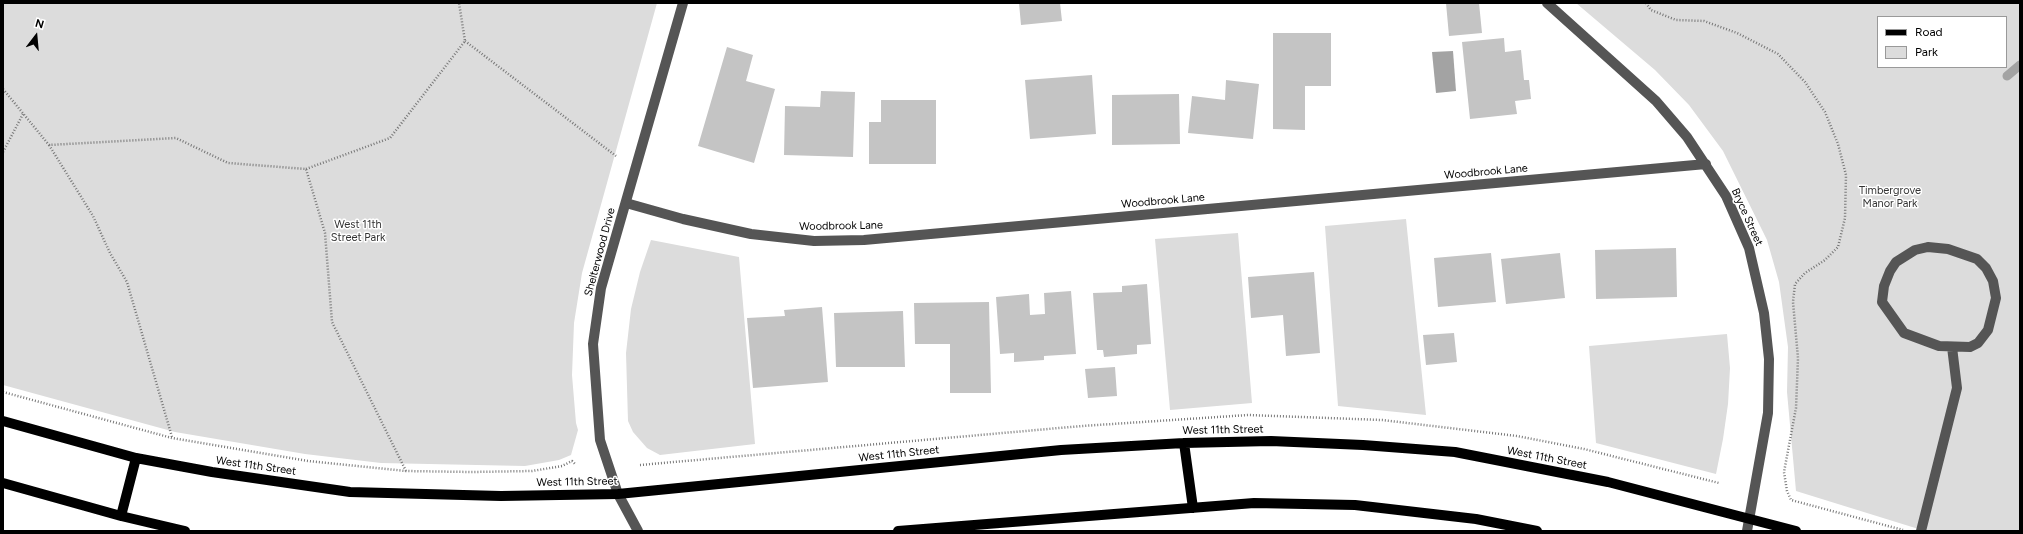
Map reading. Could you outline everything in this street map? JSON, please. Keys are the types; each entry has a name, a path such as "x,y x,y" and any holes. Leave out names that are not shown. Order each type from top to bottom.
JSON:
{"main road":[{"name":"West 11th Street","path":"3,421 136,458 212,472 350,492 501,496 618,494 1061,450 1184,443 1279,441 1363,445 1455,452 1608,482 1796,531"},
{"path":"1184,443 1193,508"},
{"path":"121,516 136,458"},
{"path":"3,483 121,516 186,531"},
{"path":"898,531 1254,503 1355,505 1476,518 1537,531"}],"street":[{"name":"Shelterwood Drive","path":"638,531 618,494 600,440 593,344 601,288 683,3"},
{"name":"Bryce Street","path":"1547,3 1656,100 1687,137 1726,196 1749,248 1764,313 1769,359 1768,413 1747,531"},
{"name":"Woodbrook Lane","path":"626,203 683,219 751,234 814,241 864,240 1706,164"},
{"path":"1928,247 1948,249 1966,254 1977,259 1986,268 1993,281 1996,298 1988,330 1978,343 1970,347 1952,347 1939,346 1904,333 1882,302 1884,286 1890,271 1905,256 1915,250 1928,247"},
{"path":"1921,531 1957,388 1952,347"}],"path":[{"path":"459,3 465,41 616,156"},
{"path":"1646,3 1651,10 1676,20 1704,21 1737,33 1778,54 1805,82 1826,112 1838,144 1846,175 1845,218 1838,247 1824,260 1805,272 1795,284 1793,302 1798,358 1796,408 1784,472 1787,491 1792,500 1907,531"},
{"path":"49,145 176,138 228,163 306,169 390,138 465,41"},
{"path":"3,89 49,145 93,216 110,253 127,282 172,438"},
{"path":"3,152 24,114"},
{"path":"306,169 325,233 332,322 406,471"},
{"path":"3,392 172,438 308,461 406,471 532,471 562,466 572,461 576,465"}],"green space":[{"name":"West 11th Street Park","path":"3,3 657,3 582,273 574,323 572,375 576,423 578,430 571,455 559,460 525,466 381,463 305,454 175,432 3,385"},
{"name":"Timbergrove Manor Park","path":"1576,3 2020,3 2020,531 1925,531 1796,491 1787,392 1788,347 1779,282 1767,240 1723,151 1689,105 1655,70"},
{"path":"1406,219 1426,415 1338,406 1325,226"},
{"path":"1238,233 1252,403 1170,410 1155,239"},
{"path":"651,240 739,257 755,444 660,455 647,448 633,432 628,421 626,353 631,309 640,272"},
{"path":"1727,334 1730,368 1728,404 1716,474 1596,443 1589,346"}],"shaded area":[{"path":"1453,51 1456,91 1436,93 1432,52"}],"building":[{"path":"1019,3 1060,3 1062,21 1021,25"},
{"path":"1446,3 1479,3 1482,33 1449,36"},
{"path":"1273,33 1331,33 1331,86 1305,86 1305,130 1273,129"},
{"path":"1504,38 1505,52 1521,50 1524,80 1529,80 1531,99 1515,101 1517,114 1470,119 1462,42"},
{"path":"727,47 753,55 746,81 775,89 754,163 698,146"},
{"path":"1092,75 1096,134 1030,139 1025,80"},
{"path":"1226,80 1259,84 1253,139 1188,133 1192,96 1225,100"},
{"path":"821,91 855,92 853,157 784,155 785,106 820,107"},
{"path":"1179,94 1180,144 1112,145 1112,95"},
{"path":"881,100 936,100 936,164 869,164 869,122 881,122"},
{"path":"1676,248 1677,297 1596,299 1595,250"},
{"path":"1491,253 1496,302 1438,307 1434,258"},
{"path":"1560,253 1565,298 1506,304 1501,259"},
{"path":"1314,272 1320,353 1286,356 1283,315 1251,318 1248,277"},
{"path":"1147,284 1151,344 1137,345 1137,354 1104,357 1103,350 1097,350 1093,293 1122,292 1122,286"},
{"path":"1071,291 1076,354 1044,356 1044,360 1014,362 1014,353 1000,354 996,297 1029,294 1030,315 1045,314 1044,293"},
{"path":"989,302 991,393 950,393 950,344 915,344 914,303"},
{"path":"822,307 828,382 753,388 747,318 785,316 784,310"},
{"path":"903,311 905,367 836,367 834,313"},
{"path":"1454,333 1457,362 1426,365 1423,335"},
{"path":"1115,367 1117,396 1088,398 1085,369"}],"waterway":[{"path":"2007,76 2020,65"}]}
